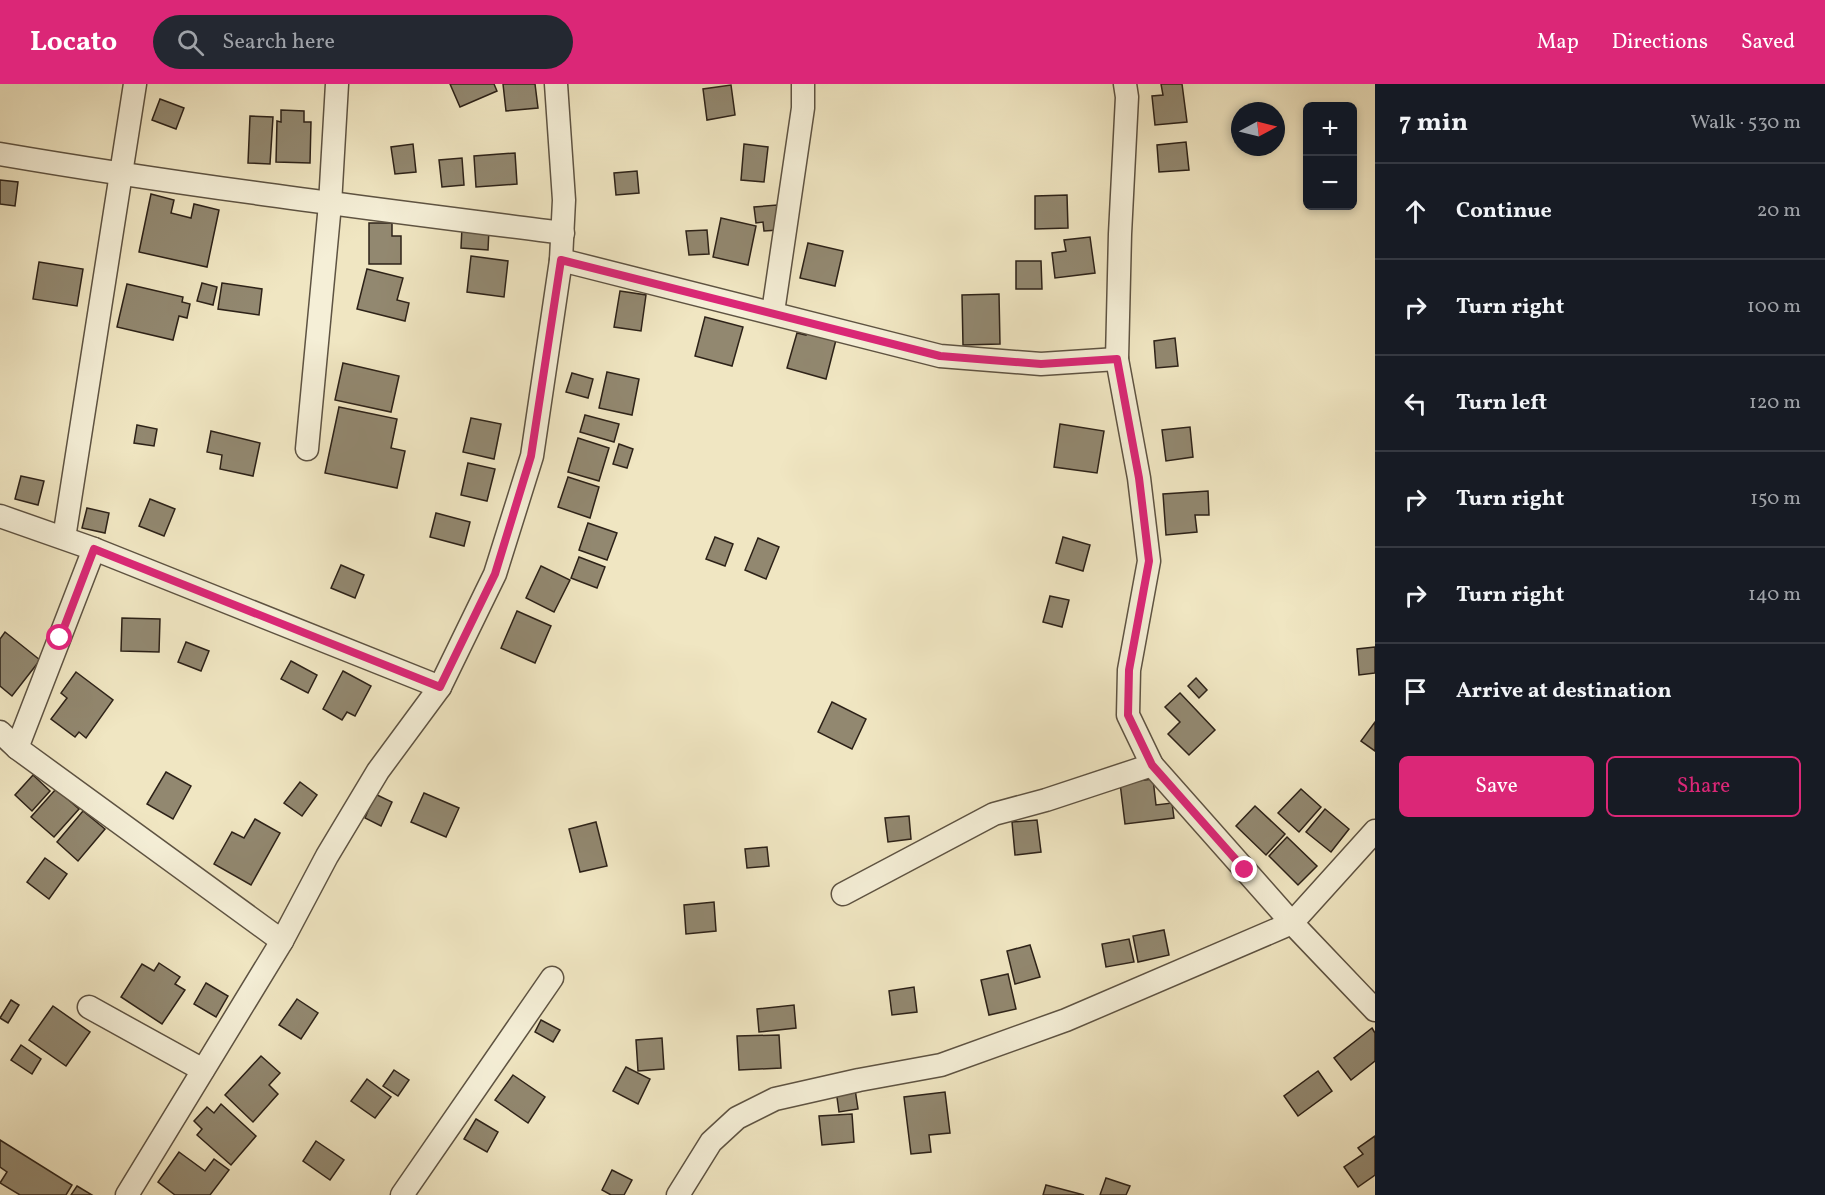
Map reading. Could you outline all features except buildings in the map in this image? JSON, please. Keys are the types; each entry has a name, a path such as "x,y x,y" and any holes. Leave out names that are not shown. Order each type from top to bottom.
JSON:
{"street":[{"path":"64,538 135,84"},
{"path":"307,449 330,204 337,84"},
{"path":"127,1195 282,941 327,856 378,771 440,687 495,574 531,456 561,260 564,200 556,84"},
{"path":"773,312 803,108 803,84"},
{"path":"1125,84 1127,97 1117,359 1139,478 1149,561 1129,670 1128,715 1152,765 1292,923 1375,1010"},
{"path":"0,154 330,204 563,233"},
{"path":"561,260 940,356 1041,364 1117,359"},
{"path":"0,516 94,549 440,687"},
{"path":"17,748 94,549"},
{"path":"0,732 17,748 282,941"},
{"path":"843,894 994,814 1046,800 1152,765"},
{"path":"678,1195 711,1142 737,1118 774,1099 941,1065 1066,1020 1292,923 1375,831"},
{"path":"402,1195 552,978"},
{"path":"89,1006 203,1070"}],"route":[{"path":"60,638 94,549 440,687 495,574 531,456 561,260 940,356 1041,364 1117,359 1139,478 1149,561 1129,670 1128,715 1152,765 1245,870"}]}
